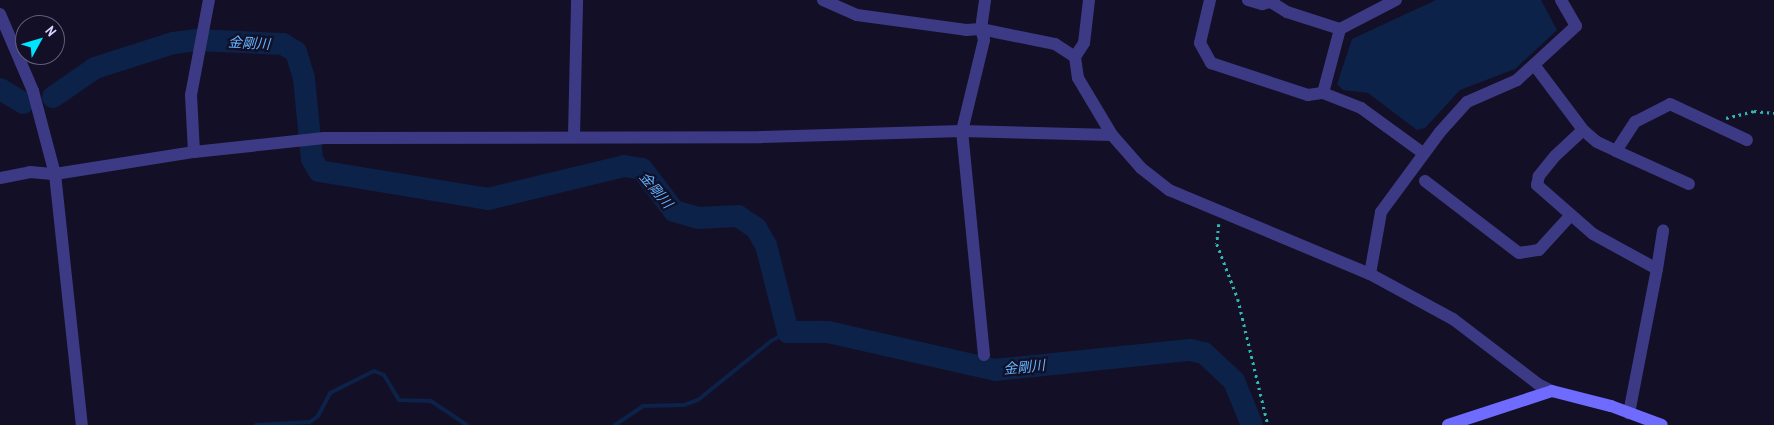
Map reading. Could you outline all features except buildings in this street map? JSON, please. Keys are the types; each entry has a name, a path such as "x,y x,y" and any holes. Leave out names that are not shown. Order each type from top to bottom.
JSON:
{"main road":[{"path":"1448,425 1552,391 1629,413 1662,425"}],"street":[{"path":"194,152 191,95 209,0"},
{"path":"574,136 577,0"},
{"path":"823,0 857,15 966,30 980,30 1055,44 1075,58"},
{"path":"984,355 962,131 984,40 980,30 985,0"},
{"path":"1089,0 1084,43 1075,58 1078,78 1112,135 1141,168 1169,190 1219,214 1370,274 1453,319 1538,384 1552,391"},
{"path":"1210,0 1200,43 1211,63 1308,94 1323,93 1361,108 1424,153"},
{"path":"1248,0 1262,4 1273,1 1286,12 1340,29 1394,1"},
{"path":"1370,274 1381,212 1424,153 1467,102 1517,80 1535,66 1576,26 1561,0"},
{"path":"0,14 36,99 55,174 82,425"},
{"path":"1323,93 1340,29"},
{"path":"1535,66 1583,130 1597,142 1689,184"},
{"path":"1616,151 1635,122 1670,104 1747,140"},
{"path":"1583,130 1539,176 1537,185 1570,216 1593,234 1657,269"},
{"path":"0,178 30,172 55,174 194,152 317,140 574,136 761,137 962,131 1112,135"},
{"path":"1426,181 1519,253 1538,250 1570,216"},
{"path":"1629,413 1663,230"}],"path":[{"path":"1714,123 1754,111 1774,113"},
{"path":"1219,214 1217,244 1238,299 1268,425"}],"water":[{"path":"1436,0 1541,0 1557,30 1515,69 1460,90 1425,128 1417,130 1368,93 1343,90 1337,84 1352,39"}],"waterway":[{"name":"金剛川","path":"53,97 95,68 173,43 198,40 283,44 296,52 304,79 312,159 319,171 488,199 624,166 642,169 674,211 698,218 738,216 756,228 766,245 788,332 828,332 995,370 1190,350 1204,353 1234,381 1252,425"},
{"name":"金剛川","path":"0,89 23,103"},
{"path":"615,425 643,406 684,405 698,400 771,341 788,332"},
{"path":"256,425 310,422 318,416 330,393 374,371 384,375 399,400 431,401 467,425"}]}
